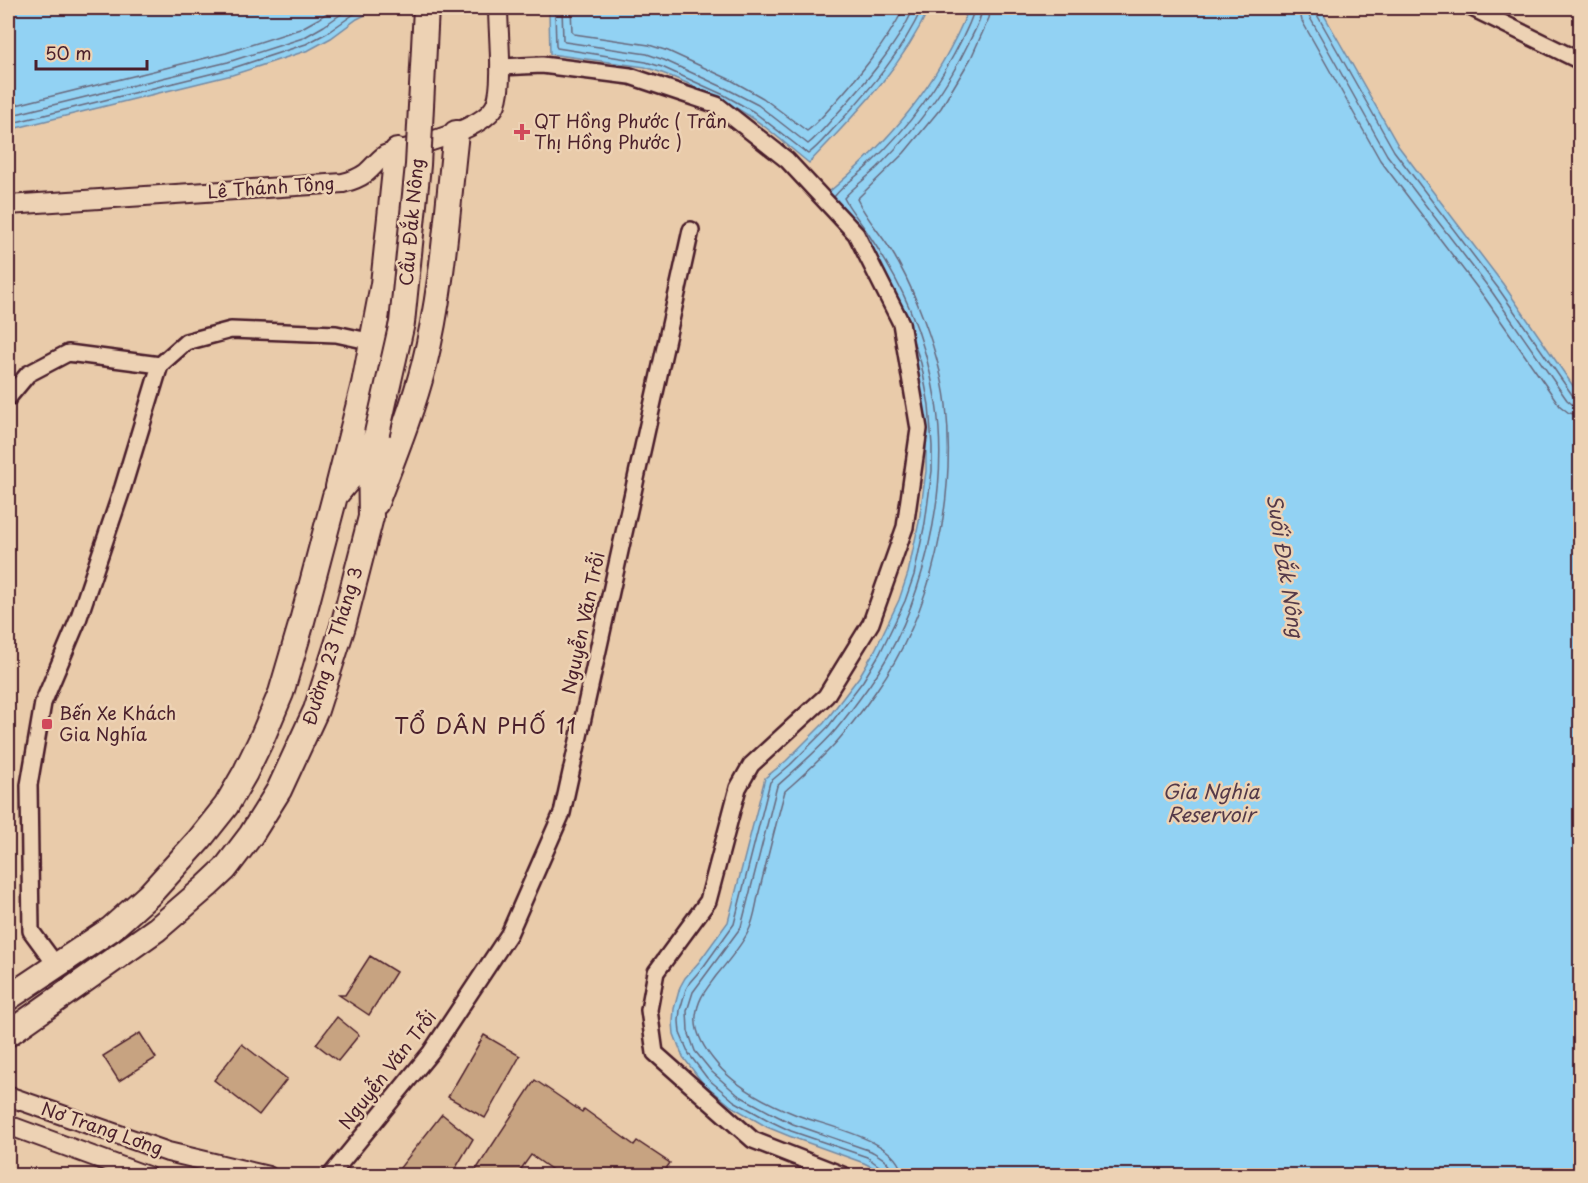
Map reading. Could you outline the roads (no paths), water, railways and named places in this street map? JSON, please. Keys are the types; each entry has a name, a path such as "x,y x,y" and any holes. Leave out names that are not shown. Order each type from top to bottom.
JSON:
{"main road":[{"name":"Cầu Đắk Nông","path":"374,443 402,323 418,165 426,8"},
{"path":"371,517 405,427 424,367 444,250 456,133"},
{"path":"335,496 373,342 383,284 398,151"},
{"name":"Đường 23 Tháng 3","path":"8,998 111,929 150,895 226,806 262,738 281,693 335,496 374,443"},
{"name":"Đường 23 Tháng 3","path":"8,1034 157,929 207,886 225,869 251,835 279,790 316,710 343,626 371,517 374,443"}],"street":[{"path":"1472,8 1581,61"},
{"name":"Lê Thánh Tông","path":"8,205 343,183 360,176 385,155 456,133 485,118 495,106 499,87 498,12"},
{"path":"499,67 542,64 630,76 717,105 786,160 856,234 901,323 919,429 905,527 871,623 826,696 751,765 738,789 708,901 656,972 649,1010 655,1053 753,1140 845,1176"},
{"name":"Nguyễn Văn Trỗi","path":"330,1176 431,1052 509,934 562,813 691,230"},
{"path":"56,965 31,932 28,785 43,702 78,620 123,487 160,365 186,342 231,330 336,334 373,342"},
{"path":"8,398 28,374 68,353 160,365"},
{"name":"Nơ Trang Lơng","path":"8,1096 168,1152 268,1176"},
{"name":"Nơ Trang Lơng","path":"8,1125 147,1176"}],"water":[{"path":"8,8 379,8 357,19 331,38 309,50 232,75 8,130"},
{"path":"547,8 929,8 918,30 891,71 860,109 809,163 751,117 685,82 645,67 550,54"},
{"name":"Gia Nghia Reservoir","path":"969,8 1320,8 1399,147 1503,284 1580,396 1580,1175 882,1175 864,1163 767,1127 731,1106 702,1082 683,1057 674,1034 673,1022 680,987 728,922 765,778 786,761 824,723 859,677 899,600 908,573 919,522 926,471 926,446 923,406 915,364 897,312 824,196 870,155 909,111 942,62"}],"place":[{"name":"QT Hồng Phước ( Trần Thị Hồng Phước )","path":"522,132"},
{"name":"Bến Xe Khách Gia Nghĩa","path":"47,724"}],"district":[{"name":"TỔ DÂN PHỐ 11","path":"486,727"}],"water label":[{"name":"Suối Đắk Nông","path":"1285,566"}]}
